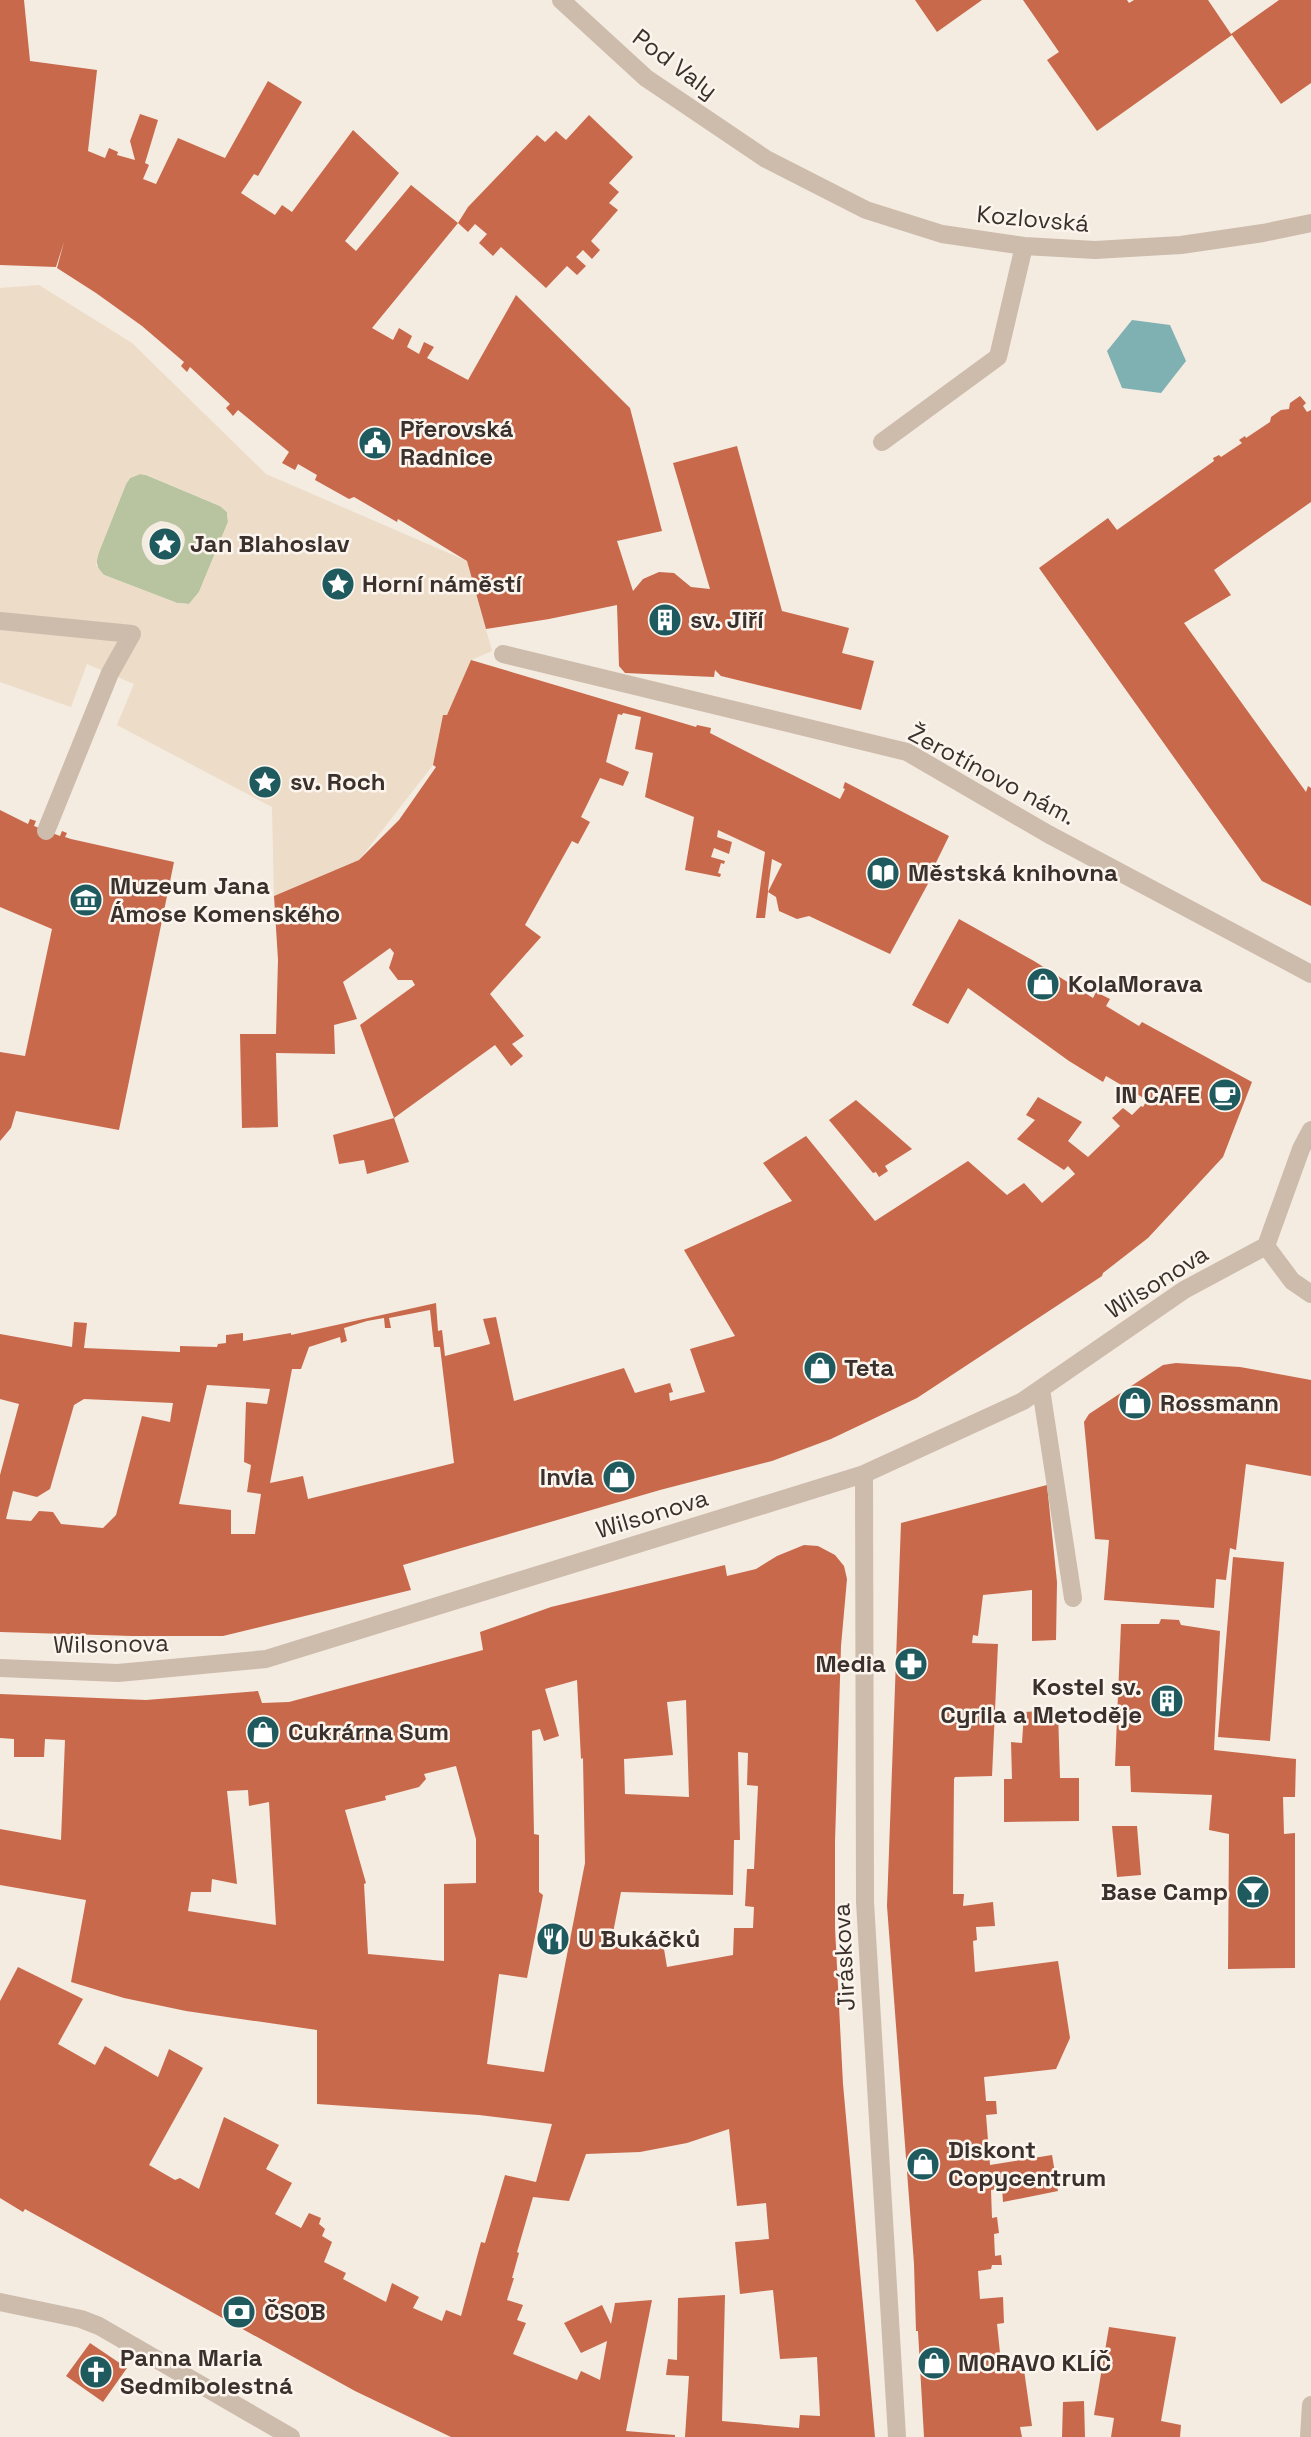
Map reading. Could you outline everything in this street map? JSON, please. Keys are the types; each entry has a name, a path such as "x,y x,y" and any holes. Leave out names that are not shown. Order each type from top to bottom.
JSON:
{"street":[{"name":"Pod Valy","path":"561,0 646,78 766,159"},
{"name":"Kozlovská","path":"766,159 866,210 942,234 1024,246 1095,250 1181,245 1311,223"},
{"path":"882,442 998,356 1024,246"},
{"path":"0,621 132,634 110,673 46,831"},
{"name":"Žerotínovo nám.","path":"503,654 906,752 1048,834 1311,974"},
{"path":"1311,1130 1266,1246 1293,1281 1311,1294"},
{"name":"Wilsonova","path":"0,1668 118,1673 266,1659 864,1474 1023,1401 1184,1290 1266,1246"},
{"path":"1041,1389 1073,1598"},
{"name":"Jiráskova","path":"864,1474 865,1902 897,2437"},
{"path":"0,2302 81,2319 99,2326 291,2437"},
{"path":"1309,2437 1311,2405"}],"green space":[{"path":"146,475 220,506 227,512 228,522 199,592 189,604 177,603 99,571 96,559 130,478","holes":["161,521 177,526 184,535 184,545 179,555 160,565 151,562 142,545 145,531"]}],"shaded area":[{"name":"Horní náměstí","path":"39,285 132,343 266,474 467,561 492,651 471,660 447,715 443,715 433,765 359,860 274,896 272,807 117,725 134,684 87,664 71,707 0,682 0,288","holes":["140,474 220,506 227,512 228,522 199,592 189,604 177,603 104,575 96,565 126,484 130,478"]}],"water":[{"path":"1132,320 1170,325 1186,361 1161,393 1122,388 1107,351"}],"building":[{"path":"0,0 24,0 30,61 97,70 88,151 105,158 109,148 118,152 117,155 135,160 130,141 140,114 158,120 145,163 149,165 143,179 156,184 178,138 225,158 268,81 302,102 258,176 254,174 241,193 275,215 282,205 292,212 353,130 399,173 345,241 356,251 411,185 458,223 372,328 393,340 399,328 412,336 407,347 419,354 424,342 434,347 427,358 468,380 516,295 630,408 662,531 617,541 633,591 643,579 659,572 674,573 691,587 710,589 673,463 737,446 782,611 849,628 842,653 874,661 861,710 721,676 715,670 714,677 625,673 619,666 617,605 486,629 467,561 398,519 397,522 354,497 349,499 315,480 317,475 298,464 295,470 282,463 289,452 238,410 233,416 226,408 230,404 190,367 187,372 181,366 184,362 142,326 57,268 64,242 56,267 0,265"},
{"path":"915,0 982,0 937,32"},
{"path":"1023,0 1127,0 1129,3 1134,0 1208,0 1231,34 1279,0 1311,0 1311,83 1281,104 1232,35 1097,131 1047,60 1059,52"},
{"path":"589,115 633,157 609,183 619,192 609,203 618,210 591,241 600,250 592,259 583,250 576,257 586,266 577,275 567,266 546,288 501,247 493,256 479,243 487,234 475,224 468,232 458,223 468,207 537,135 545,142 556,131 566,140"},
{"path":"1300,396 1306,403 1303,406 1307,412 1311,410 1311,502 1214,570 1231,595 1184,623 1306,792 1308,786 1311,788 1311,906 1262,881 1039,568 1108,518 1117,530 1214,461 1213,458 1219,455 1221,457 1242,443 1239,440 1270,422 1271,417 1281,410 1289,409 1290,403"},
{"path":"471,660 696,727 711,728 710,733 840,799 845,782 949,836 928,879 930,880 890,954 809,916 797,919 779,911 776,897 768,892 765,918 756,918 765,852 718,830 717,837 732,842 729,854 714,848 711,857 725,861 724,864 721,863 718,873 721,874 720,877 685,870 694,817 645,797 653,753 635,749 641,717 618,714 606,762 629,772 623,786 600,778 581,817 590,822 578,844 572,841 525,925 541,937 490,994 524,1036 512,1044 523,1056 511,1066 495,1045 394,1118 360,1025 415,985 412,980 398,980 389,968 394,953 390,948 343,982 357,1019 334,1025 335,1054 276,1053 278,1127 242,1128 240,1034 276,1034 278,960 274,896 359,860 399,820 436,767 433,765 443,715 447,715","holes":["772,859 782,864 768,892"]},
{"path":"0,810 28,824 30,819 36,821 34,826 60,836 62,831 67,833 65,837 71,839 174,862 119,1130 16,1111 11,1128 0,1141 0,1052 25,1056 52,929 0,907"},
{"path":"959,919 1093,998 1096,992 1110,999 1106,1006 1139,1026 1142,1022 1252,1082 1223,1157 1148,1238 1102,1276 917,1398 831,1439 772,1461 660,1490 403,1565 411,1590 223,1636 0,1632 0,1475 19,1404 0,1399 0,1334 72,1347 74,1322 87,1323 84,1348 180,1352 180,1346 217,1347 218,1344 226,1343 226,1335 243,1333 243,1341 291,1335 436,1303 438,1331 442,1330 445,1356 490,1344 483,1319 496,1317 514,1401 624,1368 635,1393 670,1383 673,1392 669,1393 670,1401 705,1392 690,1349 735,1336 684,1250 792,1201 763,1163 806,1136 875,1221 968,1161 1007,1195 1024,1183 1042,1203 1075,1174 1068,1166 1064,1170 1017,1139 1035,1120 1026,1115 1038,1097 1082,1122 1068,1141 1088,1157 1120,1126 1112,1118 1123,1108 1132,1115 1143,1107 1147,1100 1106,1076 1103,1082 1069,1061 968,988 948,1024 912,1005","holes":["430,1310 434,1347 440,1347 454,1463 308,1499 303,1476 270,1483 292,1369 301,1369 309,1347 340,1337 341,1343 347,1341 344,1328 384,1318 385,1328 391,1328 389,1318","207,1385 270,1389 267,1404 246,1402 244,1462 251,1465 247,1492 261,1494 255,1534 231,1534 231,1510 179,1504","84,1399 173,1403 170,1422 142,1416 116,1515 103,1528 61,1524 53,1512 39,1511 31,1521 6,1519 13,1491 37,1497 50,1489 74,1405"]},
{"path":"856,1100 912,1149 885,1166 888,1171 879,1177 829,1120"},
{"path":"394,1118 409,1162 367,1174 364,1160 339,1164 333,1135"},
{"path":"1176,1363 1240,1367 1311,1380 1311,1476 1246,1464 1236,1550 1230,1548 1226,1580 1216,1579 1214,1608 1104,1600 1109,1540 1095,1539 1084,1422 1089,1414 1163,1365"},
{"path":"1047,1485 1057,1582 1056,1640 1032,1641 1032,1590 983,1595 978,1636 973,1635 972,1643 998,1644 992,1776 954,1779 953,1894 964,1894 963,1906 993,1902 995,1926 976,1927 977,1940 973,1941 975,1972 1058,1961 1070,2038 1056,2069 984,2077 986,2101 996,2101 997,2114 986,2115 990,2165 1052,2155 1058,2191 1003,2202 1002,2188 991,2190 992,2218 997,2217 999,2233 994,2234 995,2256 1001,2255 1002,2265 992,2265 991,2269 978,2271 980,2299 1003,2297 1004,2323 997,2324 1002,2372 1024,2370 1032,2426 1020,2427 1022,2437 924,2437 887,1906 901,1523"},
{"path":"804,1545 818,1546 835,1555 844,1566 847,1579 841,1646 835,1928 843,2084 875,2437 685,2437 689,2376 666,2375 668,2359 677,2360 678,2298 725,2295 722,2421 799,2428 800,2415 820,2416 817,2357 780,2359 773,2290 740,2294 735,2242 769,2239 766,2203 737,2206 729,2129 687,2143 640,2152 586,2154 569,2201 533,2197 507,2300 523,2305 517,2320 526,2323 513,2354 577,2380 581,2371 600,2380 607,2341 581,2353 564,2323 602,2305 611,2324 615,2303 652,2300 626,2431 675,2437 451,2437 355,2391 25,2209 23,2212 0,2198 0,2001 18,1967 83,1999 58,2044 95,2065 105,2046 158,2077 169,2049 203,2068 149,2165 175,2180 180,2178 199,2189 224,2117 279,2145 266,2169 292,2183 275,2214 301,2228 309,2213 321,2218 319,2224 325,2229 322,2236 332,2242 324,2262 346,2273 343,2279 386,2302 392,2283 419,2297 413,2308 442,2321 446,2310 461,2316 481,2242 485,2243 505,2175 536,2182 552,2124 479,2115 317,2104 317,2030 186,2011 124,1998 71,1982 86,1900 0,1885 0,1829 61,1840 65,1740 45,1739 44,1757 14,1757 14,1739 0,1738 0,1694 146,1700 258,1691 262,1703 289,1702 483,1650 480,1632 551,1607 725,1565 727,1576 756,1569 777,1556","holes":["577,1680 581,1759 583,1758 585,1863 544,2072 487,2064 499,1974 527,1978 543,1895 539,1892 539,1835 534,1834 532,1731 540,1729 544,1741 559,1736 545,1689","686,1700 689,1797 625,1794 624,1759 673,1755 667,1702","738,1752 748,1753 747,1785 758,1786 754,1869 747,1869 745,1906 754,1907 753,1928 734,1928 733,1955 667,1967 662,1937 610,1948 621,1892 733,1895 734,1840 740,1840","456,1766 476,1839 476,1883 444,1884 444,1961 368,1954 366,1883 345,1810 386,1800 385,1796 419,1787 426,1779 424,1774","248,1790 249,1806 269,1802 276,1925 188,1911 191,1892 211,1892 212,1879 237,1884 227,1791"]},
{"path":"1233,1557 1284,1562 1270,1741 1218,1737"},
{"path":"1161,1619 1179,1620 1181,1625 1220,1631 1214,1750 1296,1759 1295,1797 1283,1797 1284,1834 1295,1833 1295,1968 1228,1969 1229,1834 1209,1830 1212,1795 1131,1792 1130,1766 1115,1766 1121,1624 1159,1624"},
{"path":"1058,1710 1060,1778 1079,1778 1079,1821 1004,1822 1004,1779 1012,1779 1011,1742 1022,1743 1024,1712"},
{"path":"1112,1826 1137,1826 1141,1875 1117,1877"},
{"path":"1109,2327 1176,2337 1161,2421 1181,2425 1180,2437 1111,2437 1114,2418 1094,2415"},
{"name":"Panna Maria Sedmibolestná","path":"90,2343 127,2368 103,2402 66,2376"},
{"path":"1084,2401 1085,2437 1062,2437 1063,2402"}],"place":[{"name":"Přerovská Radnice","path":"375,443"},
{"name":"Jan Blahoslav","path":"165,544"},
{"name":"Horní náměstí","path":"338,584"},
{"name":"sv. Jiří","path":"665,620"},
{"name":"sv. Roch","path":"265,782"},
{"name":"Městská knihovna","path":"883,873"},
{"name":"Muzeum Jana Ámose Komenského","path":"86,900"},
{"name":"KolaMorava","path":"1043,984"},
{"name":"IN CAFE","path":"1225,1095"},
{"name":"Teta","path":"820,1368"},
{"name":"Rossmann","path":"1135,1403"},
{"name":"Invia","path":"619,1477"},
{"name":"Media","path":"911,1664"},
{"name":"Kostel sv. Cyrila a Metoděje","path":"1167,1701"},
{"name":"Cukrárna Sum","path":"263,1732"},
{"name":"Base Camp","path":"1253,1892"},
{"name":"U Bukáčků","path":"553,1939"},
{"name":"Diskont Copycentrum","path":"923,2164"},
{"name":"ČSOB","path":"239,2312"},
{"name":"MORAVO KLÍČ","path":"934,2363"},
{"name":"Panna Maria Sedmibolestná","path":"96,2372"}]}
